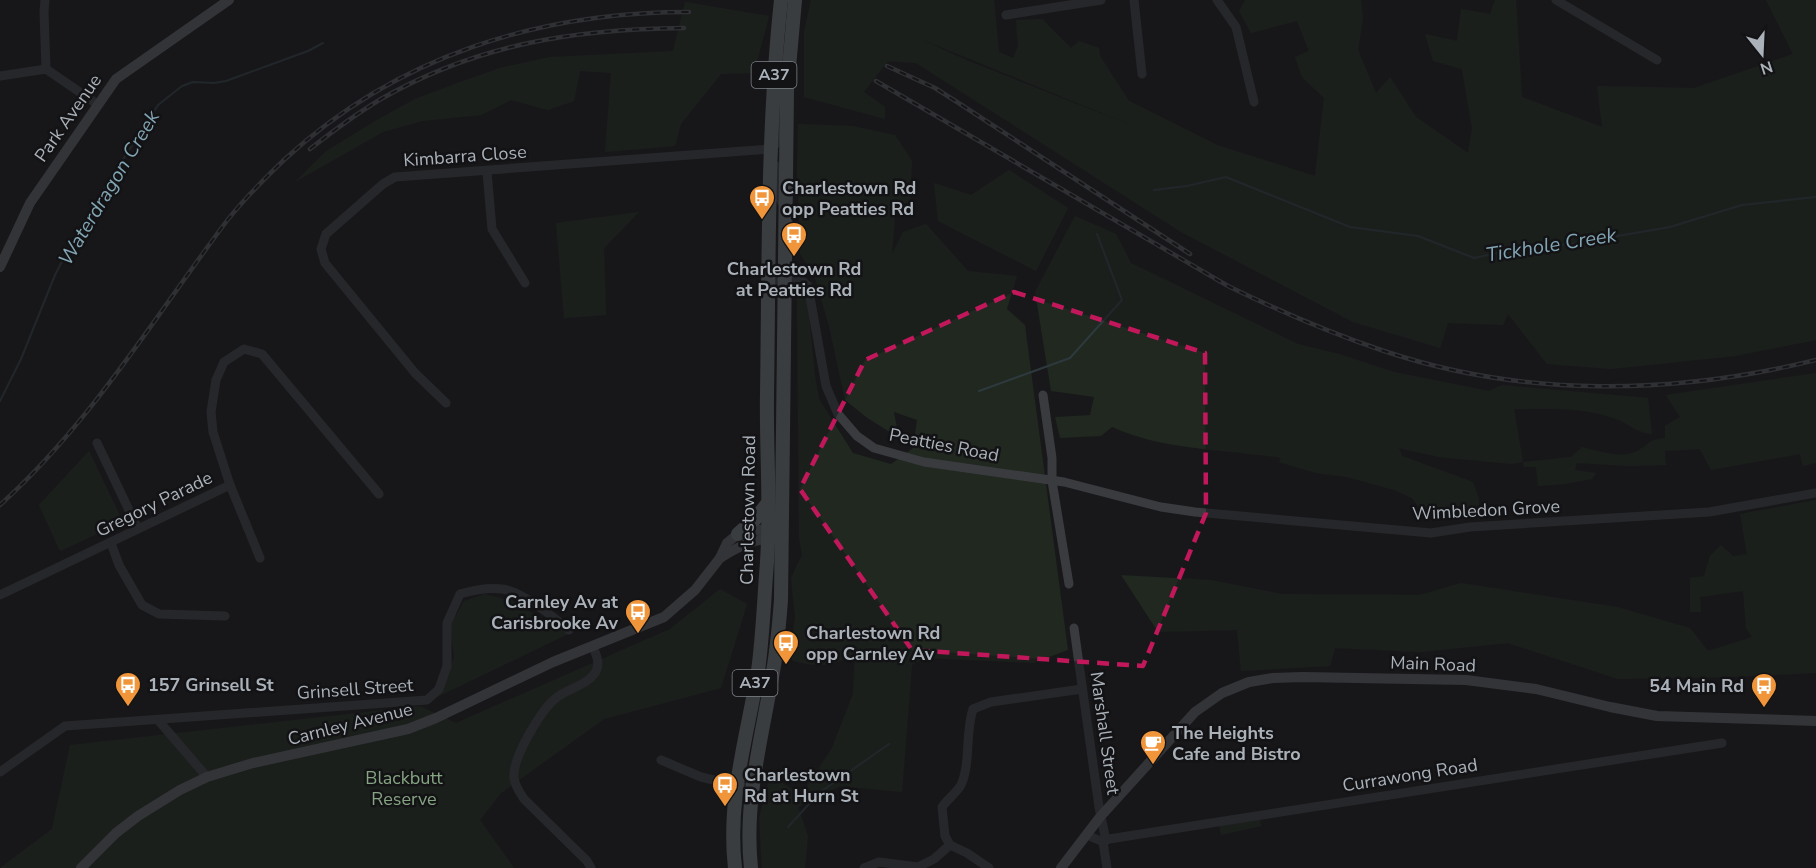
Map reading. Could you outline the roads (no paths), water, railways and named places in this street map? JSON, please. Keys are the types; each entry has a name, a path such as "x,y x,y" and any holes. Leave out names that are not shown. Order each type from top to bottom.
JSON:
{"highway":[{"name":"Charlestown Road","path":"735,868 732,823 736,786 760,652 767,534 770,149 774,70 781,0"},
{"name":"Charlestown Road","path":"751,868 748,819 751,789 777,642 781,600 787,90 795,0"},
{"path":"738,534 756,518 767,504"}],"main road":[{"name":"Park Avenue","path":"0,267 23,214 97,104 121,74 229,0"},
{"name":"Carnley Avenue","path":"81,868 116,833 138,816 173,794 207,777 253,763 408,729 527,674 664,617 695,590 720,558 727,543 738,534 783,534"},
{"name":"Carnley Avenue","path":"720,558 767,534"},
{"name":"Main Road","path":"1061,868 1100,817 1195,712 1222,693 1249,682 1273,678 1466,680 1536,689 1657,716 1816,721"}],"street":[{"path":"45,0 46,69"},
{"path":"1006,15 1101,0"},
{"path":"1134,0 1142,74"},
{"path":"1217,0 1236,27 1254,102"},
{"path":"1556,0 1657,60"},
{"path":"0,76 46,69 97,104"},
{"name":"Charlestown Road","path":"785,211 779,196 775,159 770,149 778,142 779,115 787,90"},
{"name":"Kimbarra Close","path":"446,404 415,373 332,272 325,262 321,249 326,234 383,184 395,177 487,172 770,149"},
{"path":"487,172 492,230 525,283"},
{"name":"Peatties Road","path":"769,280 801,280 808,286 826,386 838,414 857,436 874,448 924,462 1052,481"},
{"name":"Gregory Parade","path":"0,594 230,485 213,432 211,412 216,380 224,362 244,349 262,354 379,494"},
{"path":"1043,395 1052,458 1052,481 1070,584"},
{"path":"97,443 138,529"},
{"name":"Wimbledon Grove","path":"1052,481 1064,482 1161,507 1195,512 1431,533 1470,527 1709,512 1816,493"},
{"path":"230,485 260,558"},
{"path":"111,543 119,565 142,605 159,614 225,616"},
{"name":"Grinsell Street","path":"0,772 65,726 426,700 439,689 447,666 447,623 460,594 482,588 504,589 545,610 569,630"},
{"name":"Marshall Street","path":"1074,627 1100,817 1106,836 1103,842 1107,868"},
{"path":"591,868 587,861 524,800 514,777 517,763 535,722 556,698 588,680 596,671 598,663 593,646"},
{"path":"989,868 950,845 945,836 942,807 960,786 966,761 968,723 973,708 991,702 1082,689"},
{"path":"158,720 207,777"},
{"name":"Currawong Road","path":"1103,842 1109,839 1722,743"},
{"path":"661,760 701,777 751,789"},
{"path":"1087,835 1103,842"},
{"path":"864,868 879,862 918,867 934,859 950,845"}],"waterway":[{"name":"Waterdragon Creek","path":"0,401 21,359 55,275 70,246 158,105 182,86 193,82 226,81 308,51 323,43"},
{"name":"Tickhole Creek","path":"1154,190 1187,186 1226,177 1350,227 1418,236 1474,258 1520,248 1571,244 1670,227 1742,205 1816,197"},
{"name":"Tickhole Creek","path":"979,391 1070,358 1122,300 1097,234"},
{"path":"788,827 819,793 889,744"}],"railway":[{"path":"0,505 33,473 92,405 240,205 285,159 328,123 374,93 422,67 473,47 525,31 578,20 633,14 689,12"},
{"path":"310,149 381,99 417,80 490,53 566,36 684,28"},
{"path":"887,66 935,88 1190,254"},
{"path":"876,81 1228,286 1305,321 1384,351 1437,366 1491,377 1545,384 1599,386 1654,385 1708,380 1762,372 1816,360"}],"place":[{"name":"Charlestown Rd opp Peatties Rd","path":"762,221"},
{"name":"Charlestown Rd at Peatties Rd","path":"794,258"},
{"name":"Carnley Av at Carisbrooke Av","path":"638,635"},
{"name":"Charlestown Rd opp Carnley Av","path":"786,666"},
{"name":"157 Grinsell St","path":"128,708"},
{"name":"54 Main Rd","path":"1764,709"},
{"name":"The Heights Cafe and Bistro","path":"1153,766"},
{"name":"Charlestown Rd at Hurn St","path":"725,808"}],"park label":[{"name":"Blackbutt Reserve","path":"404,788"}]}
